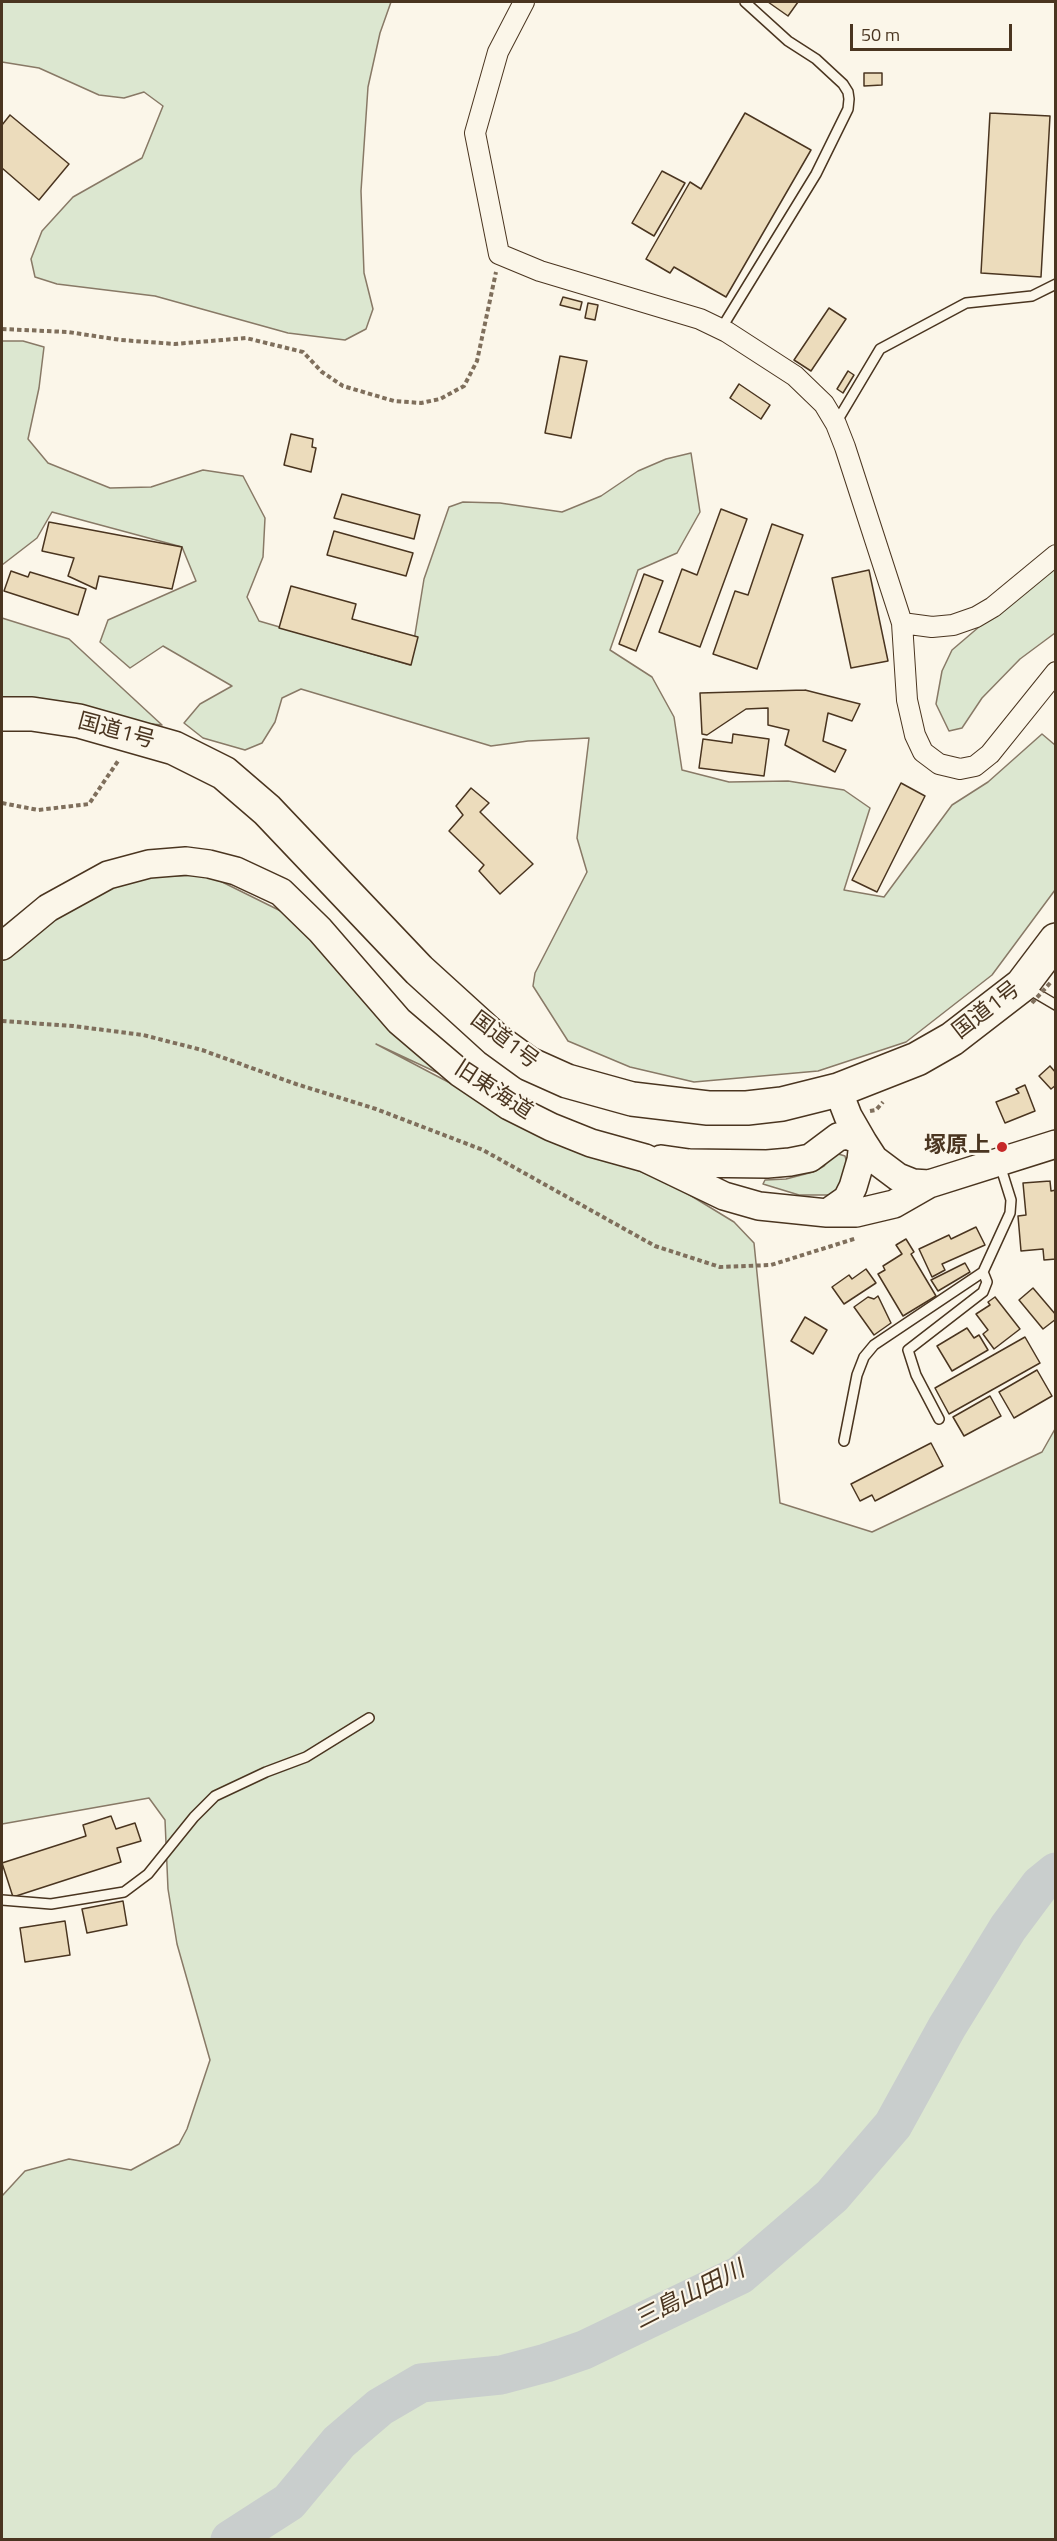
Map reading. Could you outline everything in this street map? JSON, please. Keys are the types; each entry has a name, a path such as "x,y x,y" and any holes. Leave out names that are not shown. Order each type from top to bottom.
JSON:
{"highway":[{"name":"国道1号","path":"2,714 32,714 79,721 174,748 224,773 267,810 419,969 496,1040 529,1064 567,1081 632,1099 708,1108 747,1108 782,1104 847,1121 917,1059 1032,995 1056,940"}],"street":[{"path":"524,2 498,52 475,133 477,153 499,254 540,271 691,316 721,329 795,376 824,405 836,424 902,623 907,700 915,735 923,752 939,764 960,769 975,766 990,754 1038,691 1056,672"},
{"path":"902,623 932,627 953,625 976,617 993,607 1056,555"},
{"name":"旧東海道","path":"2,946 48,908 108,875 149,864 186,861 236,871 281,892 320,930 399,1021 460,1073 509,1106 551,1127 591,1143 645,1158 724,1196 759,1206 827,1213 856,1213 894,1204 930,1184 1056,1144"},
{"path":"645,1158 689,1162 754,1163 810,1158 847,1121"},
{"path":"847,1121 874,1159 898,1177 913,1183 930,1184"},
{"path":"827,1213 847,1199 854,1187 861,1160 847,1121"},
{"path":"754,1163 744,1173 742,1181 749,1197 759,1206"}],"lane":[{"path":"721,329 816,174 848,109 849,99 843,84 816,59 788,41 745,2"},
{"path":"836,424 880,349 966,303 1032,296 1056,284"},
{"path":"1032,995 1056,1005"},
{"path":"844,1441 857,1375 864,1358 874,1344 984,1272 1010,1213 1011,1200 999,1162"},
{"path":"939,1419 916,1375 908,1350 983,1292 987,1282 984,1272"},
{"path":"2,1900 51,1904 124,1892 148,1874 194,1817 215,1796 266,1772 306,1757 369,1718"}],"path":[{"path":"2,329 68,332 121,340 175,344 246,338 303,352 322,372 343,386 394,401 421,403 440,399 464,386 477,360 499,254"},
{"path":"2,803 38,810 89,804 117,761 126,759"},
{"path":"2,1020 143,1035 202,1050 296,1084 376,1109 483,1150 655,1246 720,1267 771,1265 860,1237"},
{"path":"847,1121 876,1110 888,1096"}],"green space":[{"path":"2,2 391,2 380,33 368,87 361,191 364,273 373,309 366,329 345,340 288,333 155,296 57,284 35,277 31,259 42,231 73,197 142,158 163,106 144,92 124,98 99,95 39,68 2,62"},
{"path":"2,341 23,341 44,347 39,388 28,439 48,463 110,488 151,487 203,470 243,476 265,518 263,557 247,597 259,621 410,665 424,579 449,507 463,502 500,503 562,512 601,496 638,471 666,459 691,453 700,512 677,553 638,570 610,650 652,677 674,717 682,770 729,782 788,781 844,790 870,808 844,890 884,897 952,805 988,782 1042,734 1055,745 1055,890 992,975 906,1042 818,1071 694,1082 630,1067 568,1041 533,986 535,973 587,872 577,838 589,738 528,741 491,746 301,689 282,698 275,722 262,743 245,750 203,738 184,723 200,704 232,686 163,646 130,668 100,642 108,620 196,581 182,547 52,512 37,538 2,565"},
{"path":"1055,562 1055,633 1020,659 982,698 962,728 949,731 936,704 942,671 952,650"},
{"path":"2,618 69,639 162,725 2,710"},
{"path":"208,875 305,923 470,1088 376,1044 528,1124 675,1186 734,1222 754,1243 780,1503 872,1532 1042,1452 1055,1429 1055,2539 2,2539 2,2196 25,2171 69,2159 131,2170 179,2144 187,2129 210,2060 177,1944 168,1889 165,1820 149,1798 2,1824 2,948 131,877"},
{"path":"835,1153 845,1156 848,1167 840,1187 829,1195 799,1195 763,1184 765,1180 786,1179 813,1172 824,1166"}],"building":[{"path":"768,2 798,2 788,16"},
{"path":"864,73 882,73 882,85 864,86"},
{"path":"745,113 811,150 726,297 674,267 670,273 646,259 690,182 701,189"},
{"path":"990,113 1050,116 1041,277 981,273"},
{"path":"10,115 69,164 39,200 2,168 2,125"},
{"path":"662,171 685,183 654,236 632,223"},
{"path":"563,297 582,302 580,310 560,305"},
{"path":"588,303 598,305 595,320 585,318"},
{"path":"829,308 846,319 811,371 794,360"},
{"path":"560,356 587,361 571,438 545,433"},
{"path":"848,371 854,375 843,393 837,389"},
{"path":"739,384 770,405 761,419 730,398"},
{"path":"291,434 313,439 312,447 316,448 311,472 284,465"},
{"path":"342,494 420,515 414,539 334,518"},
{"path":"721,509 747,519 700,647 659,632 682,569 697,575"},
{"path":"49,522 182,547 172,589 99,576 96,589 68,576 74,558 42,551"},
{"path":"772,524 803,535 757,669 713,654 735,591 748,595"},
{"path":"334,531 413,553 406,576 327,555"},
{"path":"869,570 888,661 851,668 832,578"},
{"path":"11,571 28,577 30,572 86,589 78,615 4,591"},
{"path":"644,574 663,581 636,651 619,644"},
{"path":"291,586 356,604 352,619 418,637 411,665 279,628"},
{"path":"805,690 860,704 852,721 828,713 823,741 846,750 835,772 785,745 789,730 768,725 768,708 746,709 707,735 702,734 700,693"},
{"path":"733,734 769,739 764,776 699,768 703,739 732,743"},
{"path":"901,783 925,796 877,892 852,880"},
{"path":"471,788 489,803 480,812 533,864 500,894 479,871 484,865 449,831 463,815 456,806"},
{"path":"1050,1066 1056,1073 1056,1085 1051,1089 1039,1076"},
{"path":"1025,1085 1035,1111 1005,1123 996,1102 1019,1093 1016,1089"},
{"path":"1050,1181 1051,1191 1056,1190 1056,1259 1044,1260 1043,1249 1021,1251 1018,1216 1026,1215 1023,1183"},
{"path":"976,1227 985,1245 942,1264 945,1270 932,1277 919,1249 949,1235 951,1239"},
{"path":"906,1239 914,1252 911,1254 936,1296 903,1316 878,1274 885,1270 883,1266 902,1254 896,1245"},
{"path":"965,1263 970,1272 938,1291 931,1280"},
{"path":"866,1269 876,1283 844,1304 832,1287 849,1275 852,1279"},
{"path":"1033,1288 1056,1315 1056,1319 1043,1329 1019,1300"},
{"path":"878,1296 891,1323 874,1335 854,1307 868,1297 874,1299"},
{"path":"995,1297 1020,1329 994,1349 983,1334 988,1330 976,1314 990,1305 988,1302"},
{"path":"805,1317 827,1330 813,1354 791,1341"},
{"path":"967,1328 974,1338 979,1335 988,1350 952,1371 937,1346"},
{"path":"1025,1337 1040,1363 949,1414 935,1388"},
{"path":"1037,1370 1052,1396 1014,1418 999,1392"},
{"path":"990,1396 1001,1416 964,1436 953,1417"},
{"path":"931,1443 943,1466 875,1501 872,1495 860,1501 851,1484"},
{"path":"111,1816 116,1829 135,1823 141,1841 117,1848 121,1862 13,1897 2,1863 86,1836 83,1825"},
{"path":"123,1901 127,1925 87,1933 82,1909"},
{"path":"65,1921 70,1955 25,1962 20,1928"}],"waterway":[{"name":"三島山田川","path":"230,2540 289,2502 339,2442 380,2407 421,2383 501,2375 546,2363 584,2350 740,2275 832,2196 893,2125 947,2027 1008,1928 1040,1885 1056,1872"}],"place":[{"name":"塚原上","path":"1002,1147"}]}
